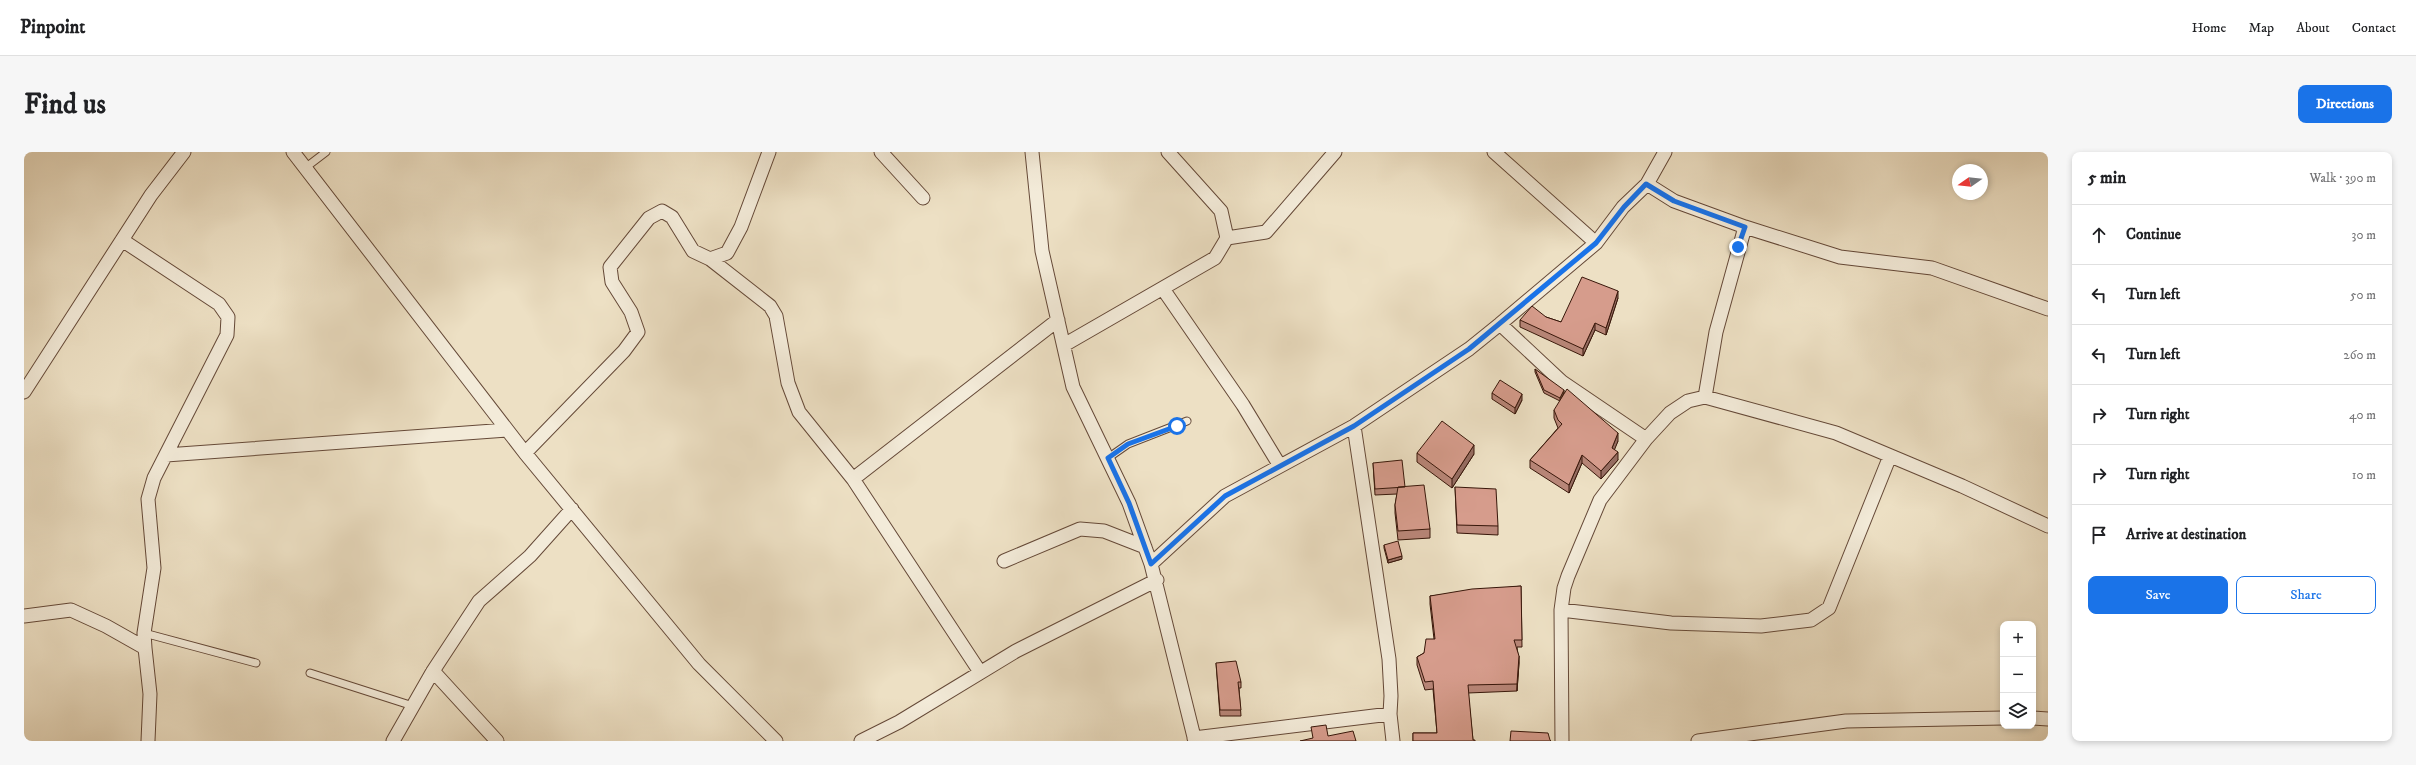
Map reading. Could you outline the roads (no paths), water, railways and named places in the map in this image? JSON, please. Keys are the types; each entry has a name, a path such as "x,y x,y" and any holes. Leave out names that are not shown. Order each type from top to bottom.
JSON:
{"street":[{"path":"24,392 151,195 184,152"},
{"path":"293,152 507,430 699,664 774,740"},
{"path":"710,259 727,253 741,227 769,152"},
{"path":"881,152 923,198"},
{"path":"1032,152 1042,251 1073,387 1108,458 1145,546 1157,580 1194,740 1390,714"},
{"path":"1064,346 1215,258 1227,238 1221,212 1168,152"},
{"path":"1227,238 1266,232 1335,152"},
{"path":"1494,152 1596,243"},
{"path":"1151,564 1225,496 1354,426 1469,349 1596,243 1624,207 1646,184 1665,152"},
{"path":"1646,184 1674,201 1745,227 1840,257 1932,268 2048,309"},
{"path":"525,452 624,351 638,332 631,312 612,282 610,267 649,218 662,211 672,217 693,251 710,259 770,306 776,316 792,399 799,412 853,479 980,672"},
{"path":"1705,397 1716,332 1745,227"},
{"path":"122,240 219,304 228,317 227,335 154,478 148,499 154,568 144,633 150,694 148,741"},
{"path":"1162,289 1243,405 1280,466"},
{"path":"853,479 1058,320"},
{"path":"1500,324 1562,382 1646,439"},
{"path":"1562,741 1561,610 1564,588 1568,576 1600,500 1646,439 1670,413 1688,402 1705,397 1819,427 1890,456 2048,526"},
{"path":"1354,426 1389,659 1391,696 1390,714 1393,741"},
{"path":"166,455 507,430"},
{"path":"1561,610 1671,623 1761,626 1811,620 1829,608 1890,456"},
{"path":"393,741 433,671 479,601 530,556 572,509"},
{"path":"1004,561 1080,529 1104,531 1145,546"},
{"path":"861,741 899,722 1016,651 1157,580"},
{"path":"24,616 71,610 106,626 145,648"},
{"path":"433,671 497,741"},
{"path":"1698,741 1846,721 2000,718"},
{"path":"2036,718 2048,719"}],"lane":[{"path":"305,168 326,152"},
{"path":"1108,458 1128,444 1187,421"},
{"path":"144,633 256,664"},
{"path":"310,673 413,706"}]}
